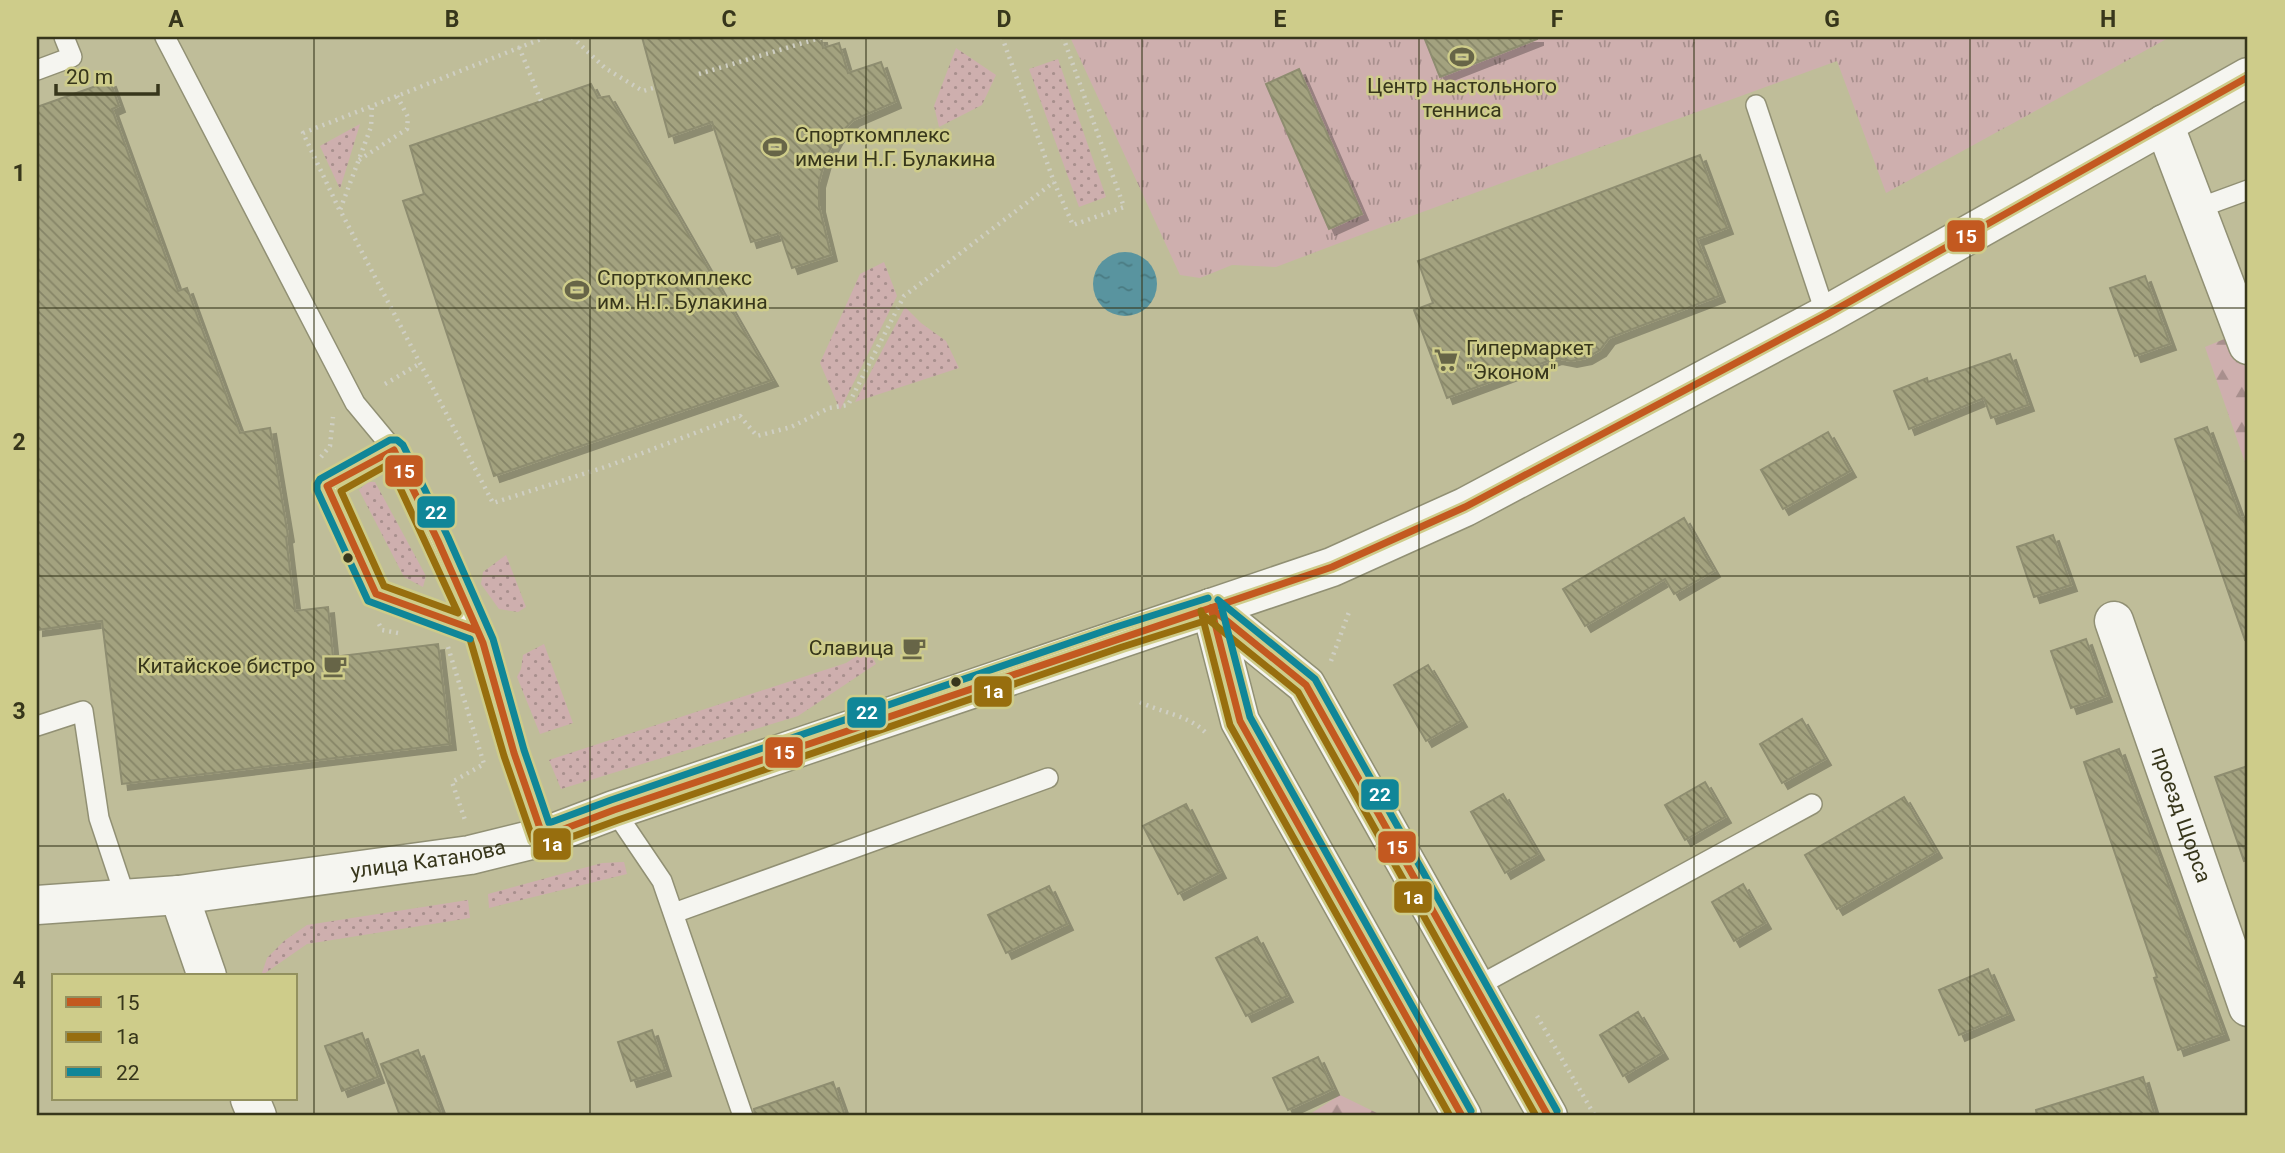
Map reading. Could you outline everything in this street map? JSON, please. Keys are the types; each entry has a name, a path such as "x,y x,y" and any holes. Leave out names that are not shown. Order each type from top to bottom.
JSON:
{"street":[{"name":"улица Катанова","path":"37,905 179,895 470,855 543,837 614,810 1119,637 1332,567 1465,507 1826,315 2248,77"},
{"path":"2164,124 2246,330"},
{"path":"1211,608 1307,685 1548,1116"},
{"path":"1211,608 1240,720 1462,1116"},
{"name":"проезд Щорса","path":"2114,621 2248,1007"},
{"path":"179,895 206,974"}],"lane":[{"path":"37,70 72,57 64,37"},
{"path":"165,37 355,402 394,450 438,541 483,643 514,754 543,837"},
{"path":"1756,104 1826,315"},
{"path":"2196,209 2248,190"},
{"path":"394,450 327,486 376,594 475,630"},
{"path":"37,726 83,711 99,818 126,899"},
{"path":"674,913 1048,778"},
{"path":"1476,986 1812,804"},
{"path":"614,810 663,881 743,1116"}],"path":[{"path":"546,37 303,133 419,364 493,503 608,466 740,416 757,436 791,427 829,408 848,405 904,296 1054,182"},
{"path":"572,37 605,68 643,91 653,88"},
{"path":"699,74 823,37"},
{"path":"1002,37 1054,182 1073,225 1124,207 1063,37"},
{"path":"519,47 541,101"},
{"path":"358,160 407,129 408,117 397,96"},
{"path":"340,210 371,127 372,106"},
{"path":"385,384 419,364"},
{"path":"1328,669 1349,612"},
{"path":"1140,702 1157,711 1194,721 1209,736"},
{"path":"465,821 452,782 484,764"}],"green space":[{"path":"1070,37 2170,37 1886,193 1837,61 1276,267 1232,265 1200,278 1180,275"},
{"path":"956,48 996,75 982,105 939,127 934,106"},
{"path":"1058,59 1106,197 1079,207 1029,69"},
{"path":"360,124 340,189 320,146"},
{"path":"884,262 897,296 840,410 820,363 860,274"},
{"path":"905,307 921,323 946,341 959,368 855,402"},
{"path":"2234,335 2248,376 2248,471 2205,347"},
{"path":"368,482 375,482 426,576 423,587 404,577 359,490"},
{"path":"506,555 526,607 518,612 499,609 481,584 483,572"},
{"path":"544,644 573,723 540,734 517,677 523,655"},
{"path":"868,649 876,664 798,716 561,789 549,760 846,663"},
{"path":"624,862 627,874 489,908 488,894 602,863"},
{"path":"468,900 470,918 307,944 262,974 267,958 284,941 307,925"},
{"path":"1340,1095 1383,1116 1307,1116"}],"water":[{"path":"1125,252 1137,254 1148,261 1155,272 1155,296 1148,307 1137,314 1125,316 1113,314 1102,307 1095,296 1093,284 1095,272 1102,261 1113,254"}],"building":[{"name":"Спорткомплекс имени Н.Г. Булакина","path":"642,37 821,37 823,48 839,43 848,73 881,62 895,102 853,120 837,137 826,157 819,182 819,206 831,255 792,268 780,233 751,242 712,122 669,137"},
{"name":"Центр настольного тенниса","path":"1424,37 1537,37 1537,39 1440,77"},
{"path":"1299,69 1362,214 1329,229 1266,84"},
{"path":"110,81 119,106 112,109 178,291 187,288 240,433 270,428 288,536 295,611 328,607 333,657 438,644 450,744 122,784 102,621 37,630 37,107"},
{"name":"Спорткомплекс им. Н.Г. Булакина","path":"591,84 598,98 609,96 772,380 494,476 403,201 424,194 410,146"},
{"path":"1700,155 1727,228 1697,239 1719,296 1609,338 1600,350 1586,358 1571,361 1556,358 1447,398 1414,310 1433,303 1418,261"},
{"path":"2145,276 2170,344 2135,356 2110,288"},
{"path":"2010,354 2028,405 1991,418 1984,398 1909,429 1894,391 1927,378 1928,382"},
{"path":"2207,427 2248,532 2248,639 2245,640 2175,439"},
{"path":"1828,432 1850,471 1783,509 1761,470"},
{"path":"1684,518 1714,571 1674,594 1665,579 1585,626 1563,589"},
{"path":"2053,535 2071,585 2034,597 2017,547"},
{"path":"2086,639 2106,696 2071,708 2051,651"},
{"path":"1428,665 1461,721 1426,741 1394,685"},
{"path":"1802,719 1825,759 1782,783 1760,744"},
{"path":"2119,749 2223,1034 2178,1050 2154,978 2157,977 2084,762"},
{"path":"2248,766 2248,860 2244,861 2215,777"},
{"path":"1705,782 1725,817 1685,840 1665,805"},
{"path":"1503,794 1538,854 1505,873 1471,812"},
{"path":"1904,797 1936,852 1837,909 1805,855"},
{"path":"1186,804 1220,872 1178,894 1143,826"},
{"path":"1743,884 1765,923 1734,941 1712,902"},
{"path":"1049,886 1067,924 1006,953 988,915"},
{"path":"1257,937 1287,996 1246,1016 1216,958"},
{"path":"1988,969 2008,1014 1959,1035 1939,990"},
{"path":"1638,1012 1662,1053 1623,1076 1600,1035"},
{"path":"652,1030 665,1070 631,1081 618,1042"},
{"path":"362,1033 378,1077 342,1091 325,1046"},
{"path":"418,1050 442,1116 400,1116 381,1064"},
{"path":"1318,1057 1333,1089 1288,1110 1273,1078"},
{"path":"2143,1077 2155,1116 2037,1116 2036,1110"},
{"path":"833,1082 845,1116 755,1116 754,1109"}],"transit line":[{"name":"15","path":"475,630 376,594 327,486 394,450 483,643 514,753 543,837 614,810 1332,567 1465,507 1826,315 2248,77"},
{"name":"22","path":"470,639 368,601 317,490 320,479 390,440 397,440 403,445 448,537 493,639 524,750 549,823 1116,627 1208,598"},
{"name":"1а","path":"389,464 458,613 384,586 341,491 389,464"},
{"name":"22","path":"1218,600 1315,679 1557,1111"},
{"name":"22","path":"1221,605 1250,717 1471,1111"},
{"name":"15","path":"1211,608 1306,685 1548,1116"},
{"name":"15","path":"1211,608 1240,721 1462,1116"},
{"name":"1а","path":"1201,611 1230,725 1450,1116"},
{"name":"1а","path":"1204,616 1298,692 1536,1116"},
{"name":"1а","path":"470,639 504,756 533,840 538,846 544,847 1122,647 1214,618"}],"place":[{"name":"Центр настольного тенниса","path":"1462,57"},
{"name":"Спорткомплекс имени Н.Г. Булакина","path":"775,147"},
{"name":"Спорткомплекс им. Н.Г. Булакина","path":"577,290"},
{"name":"Гипермаркет \"Эконом\"","path":"1446,360"},
{"name":"Славица","path":"914,648"},
{"name":"Китайское бистро","path":"335,666"}]}
